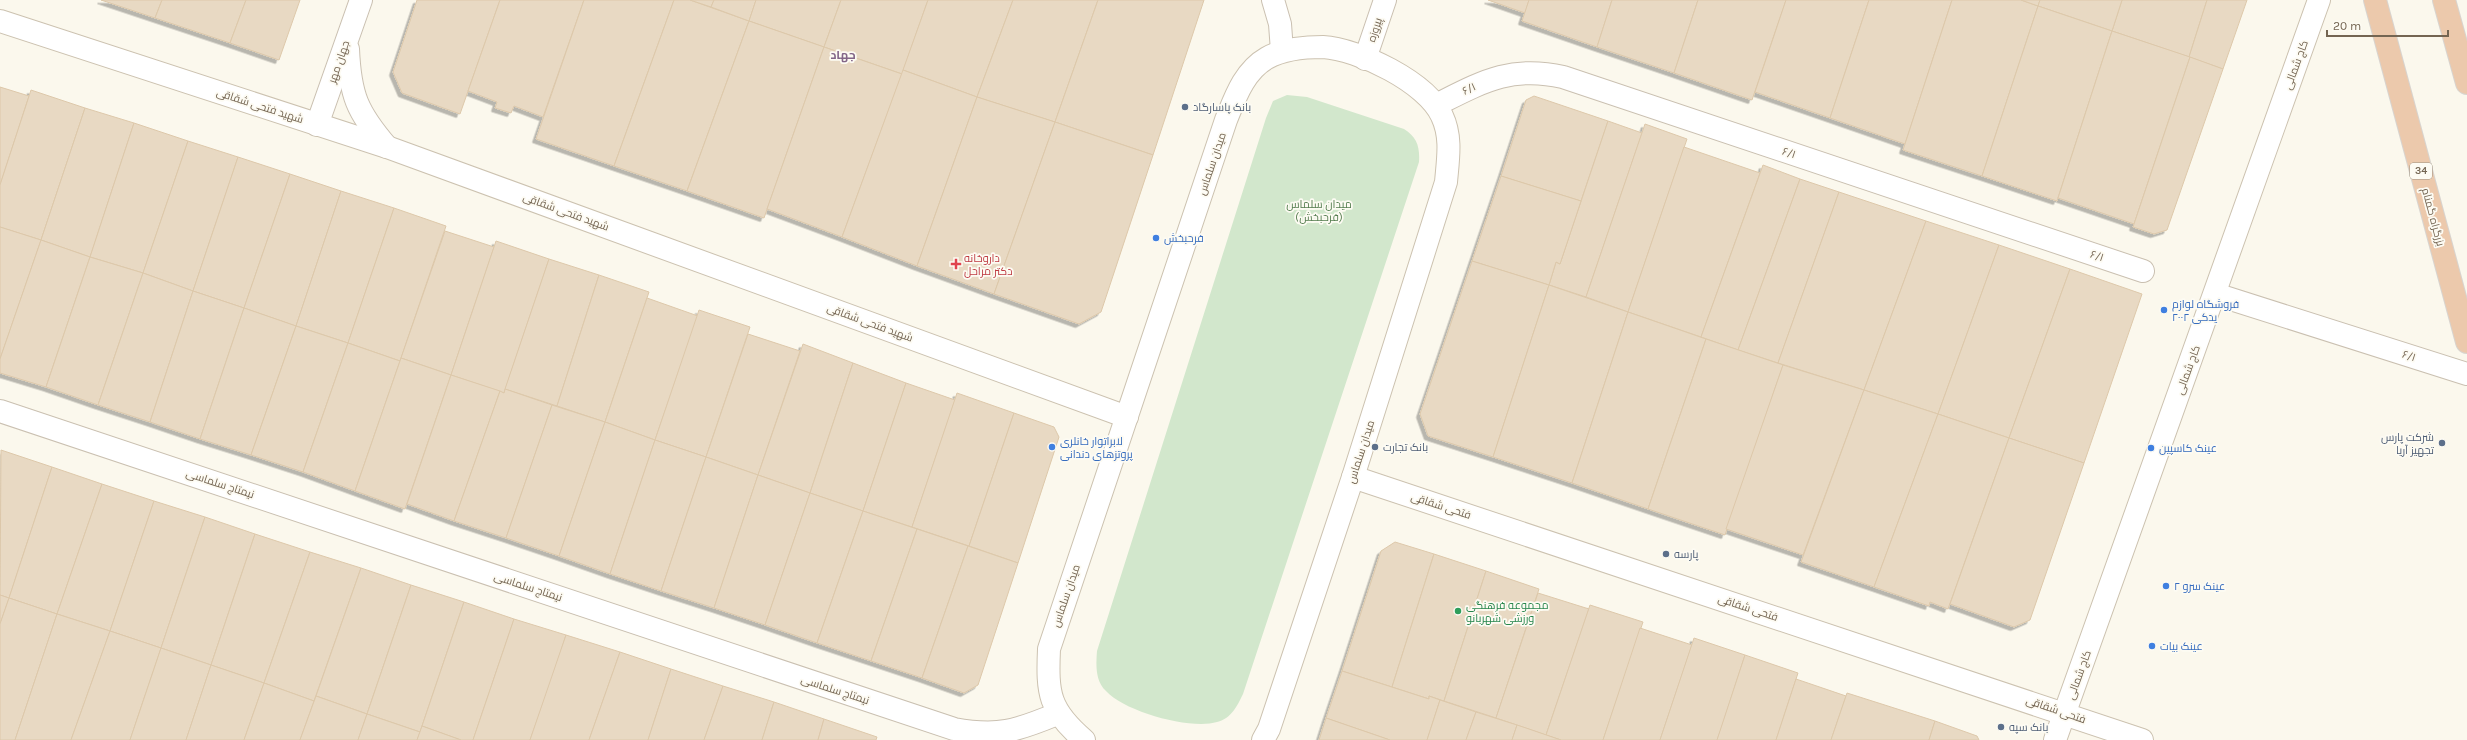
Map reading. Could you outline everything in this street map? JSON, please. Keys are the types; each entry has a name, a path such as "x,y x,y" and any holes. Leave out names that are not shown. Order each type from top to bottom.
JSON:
{"highway":[{"name":"بزرگراه گمنام","path":"2375,0 2467,342"},
{"path":"2444,0 2467,83"}],"main road":[{"name":"جهان مهر","path":"317,125 361,0"},
{"path":"1273,0 1280,24 1282,51"},
{"name":"پیروزه","path":"1365,59 1385,0"},
{"name":"کاج شمالی","path":"2055,740 2320,0"},
{"name":"شهید فتحی شقاقی","path":"0,21 387,147 1127,417"},
{"path":"348,38 350,81 356,101 366,122 387,147"},
{"name":"میدان سلماس","path":"1084,740 1058,714 1051,701 1049,687 1049,649 1239,87 1265,59 1282,51 1324,47 1365,59 1409,80 1427,93 1443,117 1449,138 1446,182 1353,477 1269,729 1264,740"},
{"name":"۶/۱","path":"1436,105 1496,78 1519,72 1540,72 1564,77 2143,271"},
{"name":"۶/۱","path":"2215,294 2467,374"},
{"name":"نیمتاج سلماسی","path":"0,411 954,729 976,733 1010,732 1058,714"},
{"name":"فتحی شقاقی","path":"1353,477 2065,713 2142,740"}],"green space":[{"name":"میدان سلماس (فرحبخش)","path":"1287,95 1307,97 1404,129 1412,135 1417,143 1419,162 1243,694 1239,703 1230,715 1227,718 1217,722 1206,724 1175,721 1128,706 1115,699 1106,691 1102,687 1098,677 1097,651 1266,118 1273,101"}],"building":[{"path":"101,0 162,0 155,18"},
{"path":"162,0 246,0 230,43 155,18"},
{"path":"246,0 300,0 279,60 230,43"},
{"path":"417,0 500,0 460,114 402,93 393,72"},
{"path":"500,0 584,0 543,117 514,106 511,113 495,108 497,102 468,91"},
{"path":"584,0 674,0 614,166 536,139"},
{"path":"674,0 690,0 749,21 687,191 614,166"},
{"path":"690,0 714,0 711,7"},
{"path":"714,0 756,0 749,21 711,7"},
{"path":"756,0 841,0 824,47 749,21"},
{"path":"841,0 928,0 902,74 824,47"},
{"path":"928,0 1013,0 977,97 903,70"},
{"path":"1013,0 1098,0 1055,122 977,97"},
{"path":"1098,0 1204,0 1153,155 1055,122"},
{"path":"1488,0 1529,0 1525,13"},
{"path":"1529,0 1612,0 1597,47 1522,21"},
{"path":"1612,0 1698,0 1674,73 1597,47"},
{"path":"1698,0 1786,0 1752,100 1674,73"},
{"path":"1786,0 1869,0 1830,118 1755,92"},
{"path":"1869,0 1952,0 1905,144 1830,118"},
{"path":"1952,0 2021,0 2038,6 1982,176 1903,150"},
{"path":"2021,0 2040,0 2038,6"},
{"path":"2040,0 2122,0 2112,31 2038,6"},
{"path":"2122,0 2207,0 2189,57 2112,31"},
{"path":"2207,0 2247,0 2223,69 2189,57"},
{"path":"2038,6 2112,31 2057,201 1982,176"},
{"path":"749,21 824,47 764,218 687,191"},
{"path":"2112,31 2190,57 2134,224 2058,198"},
{"path":"824,47 902,74 842,237 767,209"},
{"path":"2190,57 2223,69 2167,230 2154,234 2133,227"},
{"path":"903,70 977,97 917,266 842,237"},
{"path":"0,87 29,96 0,185"},
{"path":"31,90 85,108 41,240 0,227 0,185"},
{"path":"1534,96 1608,121 1581,201 1501,176 1526,100"},
{"path":"977,97 1055,122 994,294 917,266"},
{"path":"85,108 134,123 90,257 41,240"},
{"path":"1608,121 1642,133 1586,297 1549,285 1556,262 1560,264"},
{"path":"1055,122 1153,155 1101,312 1079,324 994,294"},
{"path":"134,123 188,141 143,273 90,257"},
{"path":"1645,124 1687,139 1628,312 1586,297"},
{"path":"188,141 238,157 193,291 143,273"},
{"path":"1684,147 1760,173 1701,337 1628,312"},
{"path":"238,157 290,174 244,308 193,291"},
{"path":"1763,165 1800,179 1738,350 1701,337"},
{"path":"290,174 341,191 296,326 244,308"},
{"path":"1501,176 1581,201 1560,264 1556,262 1549,285 1472,261"},
{"path":"1800,179 1839,192 1778,363 1738,350"},
{"path":"341,191 394,208 348,343 296,326"},
{"path":"1839,192 1926,221 1864,390 1778,363"},
{"path":"394,208 446,226 400,361 348,343"},
{"path":"1926,221 1999,245 1938,414 1864,390"},
{"path":"0,227 41,240 0,359"},
{"path":"445,231 494,247 451,375 401,358"},
{"path":"41,240 90,257 46,387 0,373 0,359"},
{"path":"496,241 549,259 504,393 451,375"},
{"path":"1999,245 2070,269 2009,438 1938,414"},
{"path":"90,257 143,273 98,405 46,387"},
{"path":"549,259 599,275 557,406 505,389"},
{"path":"1472,261 1549,285 1493,457 1428,436 1420,414"},
{"path":"2070,269 2142,294 2084,463 2009,438"},
{"path":"143,273 193,291 150,422 98,405"},
{"path":"599,275 649,292 605,422 557,406"},
{"path":"1549,285 1628,312 1572,483 1493,457"},
{"path":"193,291 244,308 200,439 150,422"},
{"path":"647,298 698,316 655,440 605,422"},
{"path":"244,308 296,326 251,455 200,439"},
{"path":"699,310 750,327 706,457 655,440"},
{"path":"1628,312 1706,339 1648,509 1572,483"},
{"path":"296,326 348,343 303,472 251,455"},
{"path":"748,334 800,351 758,475 706,457"},
{"path":"1706,339 1783,365 1725,535 1648,509"},
{"path":"348,343 400,361 355,491 303,472"},
{"path":"803,344 853,363 810,493 758,475"},
{"path":"401,358 451,375 405,509 355,491"},
{"path":"853,363 906,383 863,511 810,493"},
{"path":"1783,365 1864,390 1803,555 1726,529"},
{"path":"451,375 500,391 454,521 407,504"},
{"path":"906,383 955,400 912,527 863,511"},
{"path":"505,389 552,405 506,538 454,521 500,391 504,393"},
{"path":"1864,390 1938,414 1874,587 1801,562"},
{"path":"957,393 1014,413 969,546 912,527"},
{"path":"552,405 605,422 559,556 506,538"},
{"path":"1014,413 1054,427 1059,437 1018,563 969,546"},
{"path":"1938,414 2009,438 1948,609 1930,602 1929,606 1874,587"},
{"path":"605,422 655,440 610,574 559,556"},
{"path":"2009,438 2084,463 2030,620 2014,627 1950,604"},
{"path":"655,440 706,457 661,591 610,574"},
{"path":"1,450 52,467 9,598 0,595"},
{"path":"706,457 758,475 714,608 661,591"},
{"path":"52,467 102,484 57,614 9,598"},
{"path":"758,475 810,493 765,625 714,608"},
{"path":"102,484 154,501 110,631 57,614"},
{"path":"810,493 863,511 817,643 765,625"},
{"path":"154,501 205,517 161,648 110,631"},
{"path":"863,511 917,529 871,661 817,643"},
{"path":"205,517 255,534 211,665 161,648"},
{"path":"917,529 968,546 922,678 871,661"},
{"path":"255,534 310,552 264,683 211,665"},
{"path":"1395,542 1434,554 1392,687 1342,671 1381,551"},
{"path":"968,546 1018,563 978,685 964,693 922,678"},
{"path":"310,552 361,568 314,701 264,683"},
{"path":"1434,554 1486,571 1444,701 1429,696 1429,699 1392,687"},
{"path":"361,568 411,585 367,714 316,696"},
{"path":"1486,571 1539,589 1496,718 1444,701"},
{"path":"411,585 464,602 420,732 367,714"},
{"path":"1538,593 1589,609 1546,735 1496,718"},
{"path":"0,595 9,598 0,624"},
{"path":"9,598 57,614 15,740 0,740 0,624"},
{"path":"464,602 514,619 473,740 461,740 422,726"},
{"path":"1590,605 1643,622 1603,740 1561,740 1546,735"},
{"path":"57,614 110,631 71,740 15,740"},
{"path":"514,619 566,635 551,681 530,740 473,740"},
{"path":"1640,628 1692,645 1660,740 1603,740"},
{"path":"110,631 161,648 130,740 71,740"},
{"path":"566,635 620,652 589,740 530,740"},
{"path":"1694,638 1745,655 1721,729 1717,740 1660,740"},
{"path":"161,648 211,665 186,740 130,740"},
{"path":"620,652 671,669 648,740 589,740"},
{"path":"1745,655 1798,673 1776,740 1717,740"},
{"path":"211,665 264,683 244,740 186,740"},
{"path":"671,669 723,686 704,740 648,740"},
{"path":"1342,671 1429,699 1429,696 1440,700 1427,740 1390,740 1326,718"},
{"path":"1796,679 1846,696 1831,740 1776,740"},
{"path":"264,683 314,701 300,740 244,740"},
{"path":"723,686 774,702 762,740 704,740"},
{"path":"1847,693 1935,721 1929,740 1831,740"},
{"path":"316,696 367,714 358,740 300,740"},
{"path":"1440,700 1476,712 1466,740 1427,740"},
{"path":"774,702 824,719 818,740 762,740"},
{"path":"1476,712 1517,725 1512,740 1466,740"},
{"path":"367,714 420,732 417,740 358,740"},
{"path":"1326,718 1390,740 1319,740"},
{"path":"824,719 877,737 876,740 818,740"},
{"path":"1935,721 1977,736 1979,740 1929,740"},
{"path":"1517,725 1526,728 1561,740 1512,740"},
{"path":"422,726 461,740 417,740"}],"place":[{"name":"بانک پاسارگاد","path":"1185,107"},
{"name":"فرحبخش","path":"1156,238"},
{"name":"داروخانه دکتر مراحل","path":"956,264"},
{"name":"فروشگاه لوازم یدکی ۲۰۰۲","path":"2164,310"},
{"name":"شرکت پارس تجهیز آریا","path":"2442,443"},
{"name":"لابراتوار خانلری پروتزهای دندانی","path":"1052,447"},
{"name":"بانک تجارت","path":"1375,447"},
{"name":"عینک کاسپین","path":"2151,448"},
{"name":"پارسه","path":"1666,554"},
{"name":"عینک سرو ۲","path":"2166,586"},
{"name":"مجموعه فرهنگی ورزشی شهربانو","path":"1458,611"},
{"name":"عینک بیات","path":"2152,646"},
{"name":"بانک سپه","path":"2001,727"}],"district":[{"name":"جهاد","path":"843,55"}]}
